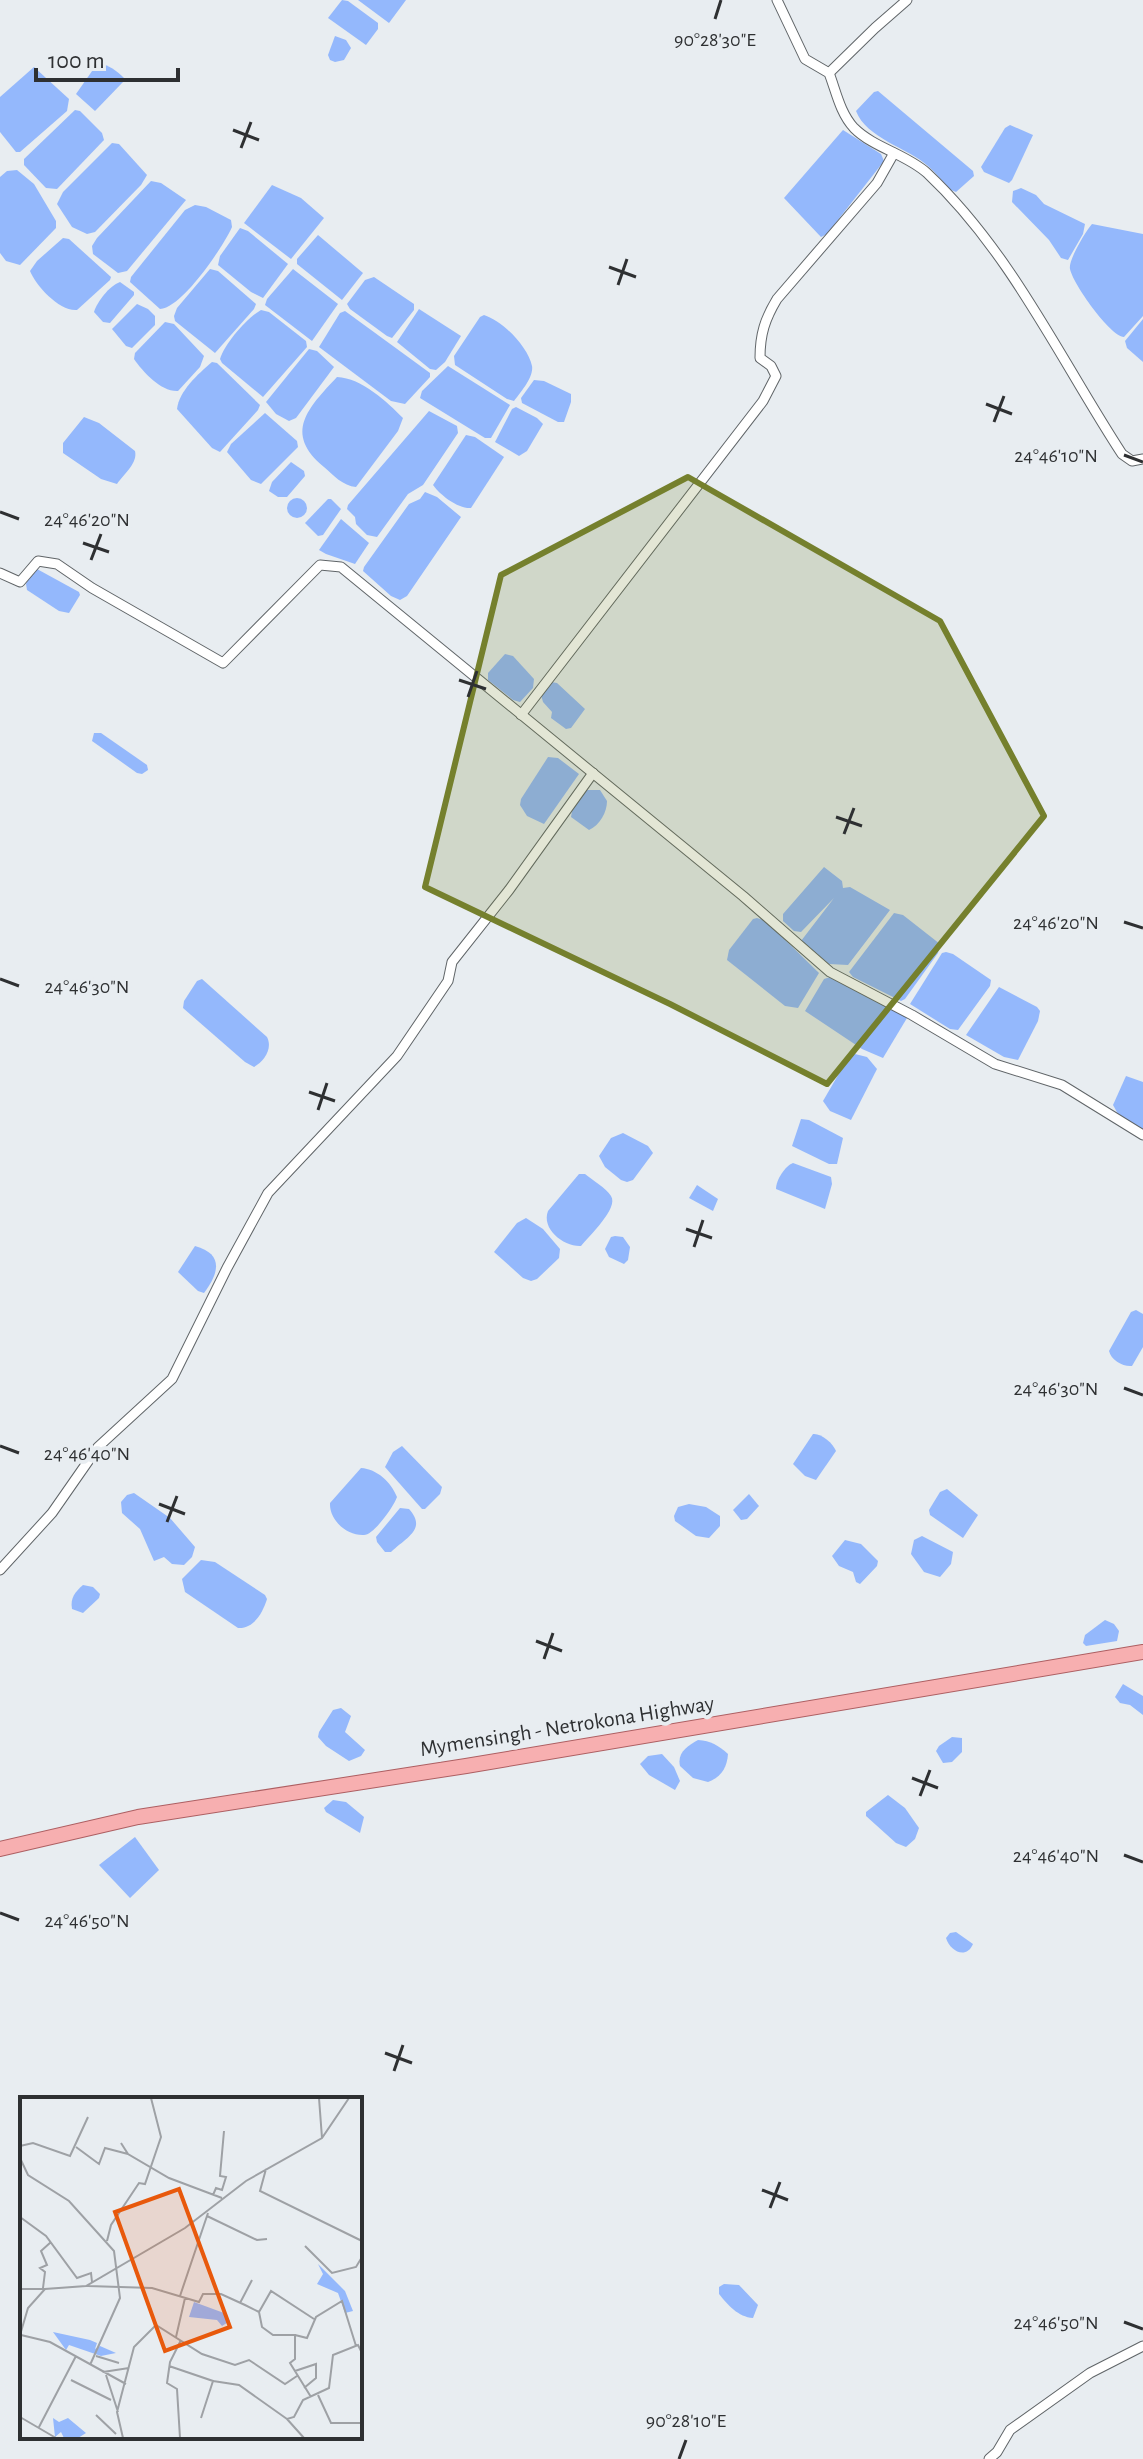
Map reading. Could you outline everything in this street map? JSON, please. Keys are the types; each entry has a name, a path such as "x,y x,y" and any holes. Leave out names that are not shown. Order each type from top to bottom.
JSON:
{"main road":[{"name":"Mymensingh - Netrokona Highway","path":"0,1849 138,1817 466,1766 1143,1652"}],"street":[{"path":"777,0 805,59 829,73 842,111 855,129 910,160 976,227 1047,327 1122,454 1132,461 1143,459"},
{"path":"829,73 907,0"},
{"path":"521,715 763,401 776,376 771,366 760,358 760,338 765,320 777,299 877,183 894,153"},
{"path":"0,573 20,582 38,561 57,564 92,588 223,663 320,565 341,567 743,896 830,972 995,1064 1062,1085 1143,1135"},
{"path":"0,1570 52,1513 98,1447 172,1379 268,1193 397,1056 448,981 452,962 509,890 593,773"},
{"path":"989,2459 1010,2430 1090,2373 1143,2346"}],"highlighted area":[{"path":"688,477 940,621 1044,816 827,1084 670,1004 425,887 501,575"}],"water":[{"path":"342,0 378,23 378,29 366,45 328,18"},
{"path":"358,0 406,0 389,23"},
{"path":"335,36 346,40 351,48 344,60 335,62 328,55"},
{"path":"97,64 108,66 124,78 95,111 76,94"},
{"path":"34,67 69,99 67,111 20,152 16,152 0,132 0,97"},
{"path":"878,91 973,171 974,176 956,192 951,190 920,160 878,136 856,111"},
{"path":"75,110 80,111 102,133 104,140 57,189 46,188 24,165 24,159"},
{"path":"1010,125 1033,135 1009,183 984,172 981,167 1005,128"},
{"path":"843,130 881,154 884,161 827,234 821,237 784,198"},
{"path":"112,143 119,144 147,175 95,232 87,234 72,227 57,204 63,192"},
{"path":"17,170 34,184 56,221 56,228 20,265 6,261 0,253 0,177 7,171"},
{"path":"151,181 161,183 186,200 127,271 118,273 93,254 92,246"},
{"path":"272,185 301,198 324,218 291,259 244,223"},
{"path":"1021,188 1036,195 1044,204 1085,224 1083,234 1068,260 1061,258 1049,240 1012,202 1013,191"},
{"path":"195,205 231,220 232,227 190,288 169,306 160,309 130,282 131,277 185,210"},
{"path":"1092,224 1143,234 1143,316 1124,337 1110,328 1093,308 1070,269 1074,253"},
{"path":"240,228 288,264 263,298 218,265 220,256"},
{"path":"318,235 363,273 342,300 297,264 297,259"},
{"path":"63,238 69,239 111,277 77,310 63,307 49,297 30,271"},
{"path":"210,269 218,271 256,304 215,353 175,321 174,316 177,308"},
{"path":"293,269 338,304 312,341 265,305"},
{"path":"374,277 414,304 414,310 392,338 347,304 365,280"},
{"path":"120,282 134,295 110,323 103,322 94,312 101,299"},
{"path":"137,304 155,316 155,325 132,348 126,346 112,329"},
{"path":"419,309 461,336 445,362 436,370 430,369 397,342"},
{"path":"261,310 269,312 306,341 307,347 263,397 220,359 237,332"},
{"path":"345,311 430,373 430,377 405,404 391,401 319,347 340,313"},
{"path":"484,315 506,329 530,359 531,375 514,401 455,365 454,356"},
{"path":"1143,319 1143,362 1127,348 1125,341"},
{"path":"165,322 174,324 204,356 200,367 178,391 159,385 134,359 135,353"},
{"path":"309,349 317,351 334,367 296,418 289,421 276,414 266,402"},
{"path":"212,362 217,363 260,405 220,452 212,448 177,409 185,389"},
{"path":"448,366 510,405 491,438 485,438 420,398 422,391"},
{"path":"337,377 365,386 403,418 398,431 356,487 338,480 312,455 302,432 309,410"},
{"path":"534,380 544,381 571,394 564,422 558,422 522,403 521,398"},
{"path":"516,407 543,424 527,451 519,456 495,442 512,409"},
{"path":"429,411 457,426 458,433 423,485 408,494 377,537 367,535 356,524 355,517 347,509 348,505"},
{"path":"265,413 297,441 298,447 261,484 251,480 227,452 231,444"},
{"path":"84,417 99,423 135,451 132,464 117,484 101,479 63,453 63,443"},
{"path":"466,435 475,437 504,457 471,508 450,501 433,485"},
{"path":"291,462 304,471 305,476 287,497 278,497 269,491 272,482"},
{"path":"425,492 437,497 461,517 407,596 400,600 391,596 363,571 409,504 420,499"},
{"path":"297,498 304,501 307,508 304,515 297,518 290,515 287,508 290,501"},
{"path":"328,499 341,509 323,535 318,536 305,523"},
{"path":"341,519 369,543 355,564 319,550"},
{"path":"37,569 79,592 69,613 59,611 27,590 26,584 32,571"},
{"path":"505,654 513,656 534,679 533,688 520,702 488,680 488,673"},
{"path":"551,682 557,683 585,709 571,728 566,729 551,718 552,712 543,702 541,695"},
{"path":"94,733 101,733 147,765 148,770 137,773 92,741"},
{"path":"548,757 558,758 579,774 544,824 527,816 520,805"},
{"path":"587,790 600,790 607,801 602,818 589,830 571,817 576,802"},
{"path":"824,867 842,881 843,888 850,887 890,910 848,965 829,964 801,941 834,898 801,932 794,931 783,921 783,914"},
{"path":"894,913 903,915 940,944 938,953 901,1001 853,977 849,972"},
{"path":"757,918 766,921 819,973 798,1008 785,1006 727,960 729,950"},
{"path":"946,952 991,980 990,986 958,1030 950,1029 910,1004 942,953"},
{"path":"830,977 884,1003 907,1018 883,1058 862,1049 805,1011 824,979"},
{"path":"202,979 267,1037 269,1046 266,1054 254,1067 183,1008 197,981"},
{"path":"999,987 1040,1011 1018,1060 1004,1057 966,1035"},
{"path":"855,1054 867,1057 877,1069 851,1120 830,1111 823,1101 848,1058"},
{"path":"1126,1076 1143,1082 1143,1131 1118,1114 1113,1105"},
{"path":"801,1119 843,1138 837,1164 829,1164 792,1146"},
{"path":"623,1133 648,1146 653,1153 633,1180 627,1182 605,1167 599,1156 611,1138"},
{"path":"793,1163 831,1177 825,1209 776,1189 782,1174"},
{"path":"579,1174 585,1174 602,1187 612,1201 596,1229 581,1246 574,1246 556,1236 547,1218 548,1211"},
{"path":"697,1185 718,1199 713,1211 689,1198"},
{"path":"526,1218 543,1229 560,1249 559,1258 531,1281 523,1278 494,1252 517,1223"},
{"path":"611,1237 623,1237 630,1247 628,1260 624,1264 609,1257 605,1249"},
{"path":"195,1246 215,1259 213,1278 204,1293 178,1272"},
{"path":"1136,1310 1143,1314 1143,1347 1132,1366 1129,1366 1115,1360 1109,1351 1131,1312"},
{"path":"813,1434 826,1439 836,1451 816,1480 805,1476 793,1464"},
{"path":"402,1446 442,1487 440,1494 425,1509 385,1467 393,1452"},
{"path":"361,1468 383,1477 397,1497 378,1525 368,1534 358,1535 340,1526 332,1515 330,1503"},
{"path":"947,1489 978,1515 963,1538 930,1515 929,1510 940,1492"},
{"path":"134,1493 170,1518 195,1547 192,1557 184,1565 172,1564 164,1557 154,1561 140,1529 122,1513 121,1502"},
{"path":"749,1494 759,1506 747,1519 741,1520 733,1510"},
{"path":"689,1504 706,1507 720,1516 720,1526 709,1538 696,1536 675,1521 678,1507"},
{"path":"400,1508 409,1509 416,1522 415,1527 391,1552 385,1552 376,1537"},
{"path":"922,1536 953,1552 951,1564 940,1577 924,1572 911,1554 914,1540"},
{"path":"845,1540 861,1544 878,1561 860,1584 856,1582 853,1572 839,1566 832,1556"},
{"path":"201,1560 215,1562 265,1595 265,1604 253,1623 238,1628 185,1592 182,1579"},
{"path":"83,1585 93,1587 100,1594 83,1613 72,1609 72,1602"},
{"path":"1105,1620 1114,1624 1119,1631 1117,1641 1086,1646 1083,1643 1085,1635"},
{"path":"1123,1684 1143,1696 1143,1715 1115,1697"},
{"path":"341,1708 351,1716 345,1732 365,1750 361,1756 349,1761 318,1737 333,1710"},
{"path":"952,1737 962,1738 962,1752 952,1762 943,1763 936,1751"},
{"path":"698,1740 714,1744 728,1754 722,1771 708,1782 693,1778 680,1766 681,1754"},
{"path":"662,1754 674,1767 680,1781 675,1790 649,1775 640,1764 648,1756"},
{"path":"888,1795 905,1808 919,1828 915,1839 906,1847 896,1843 866,1816 866,1812"},
{"path":"333,1800 346,1802 364,1817 360,1833 326,1812 324,1808"},
{"path":"135,1837 159,1870 130,1898 99,1865"},
{"path":"956,1932 973,1944 966,1952 954,1950 948,1943 946,1938"},
{"path":"724,2284 739,2285 758,2305 753,2318 738,2313 722,2298 719,2287"}]}
